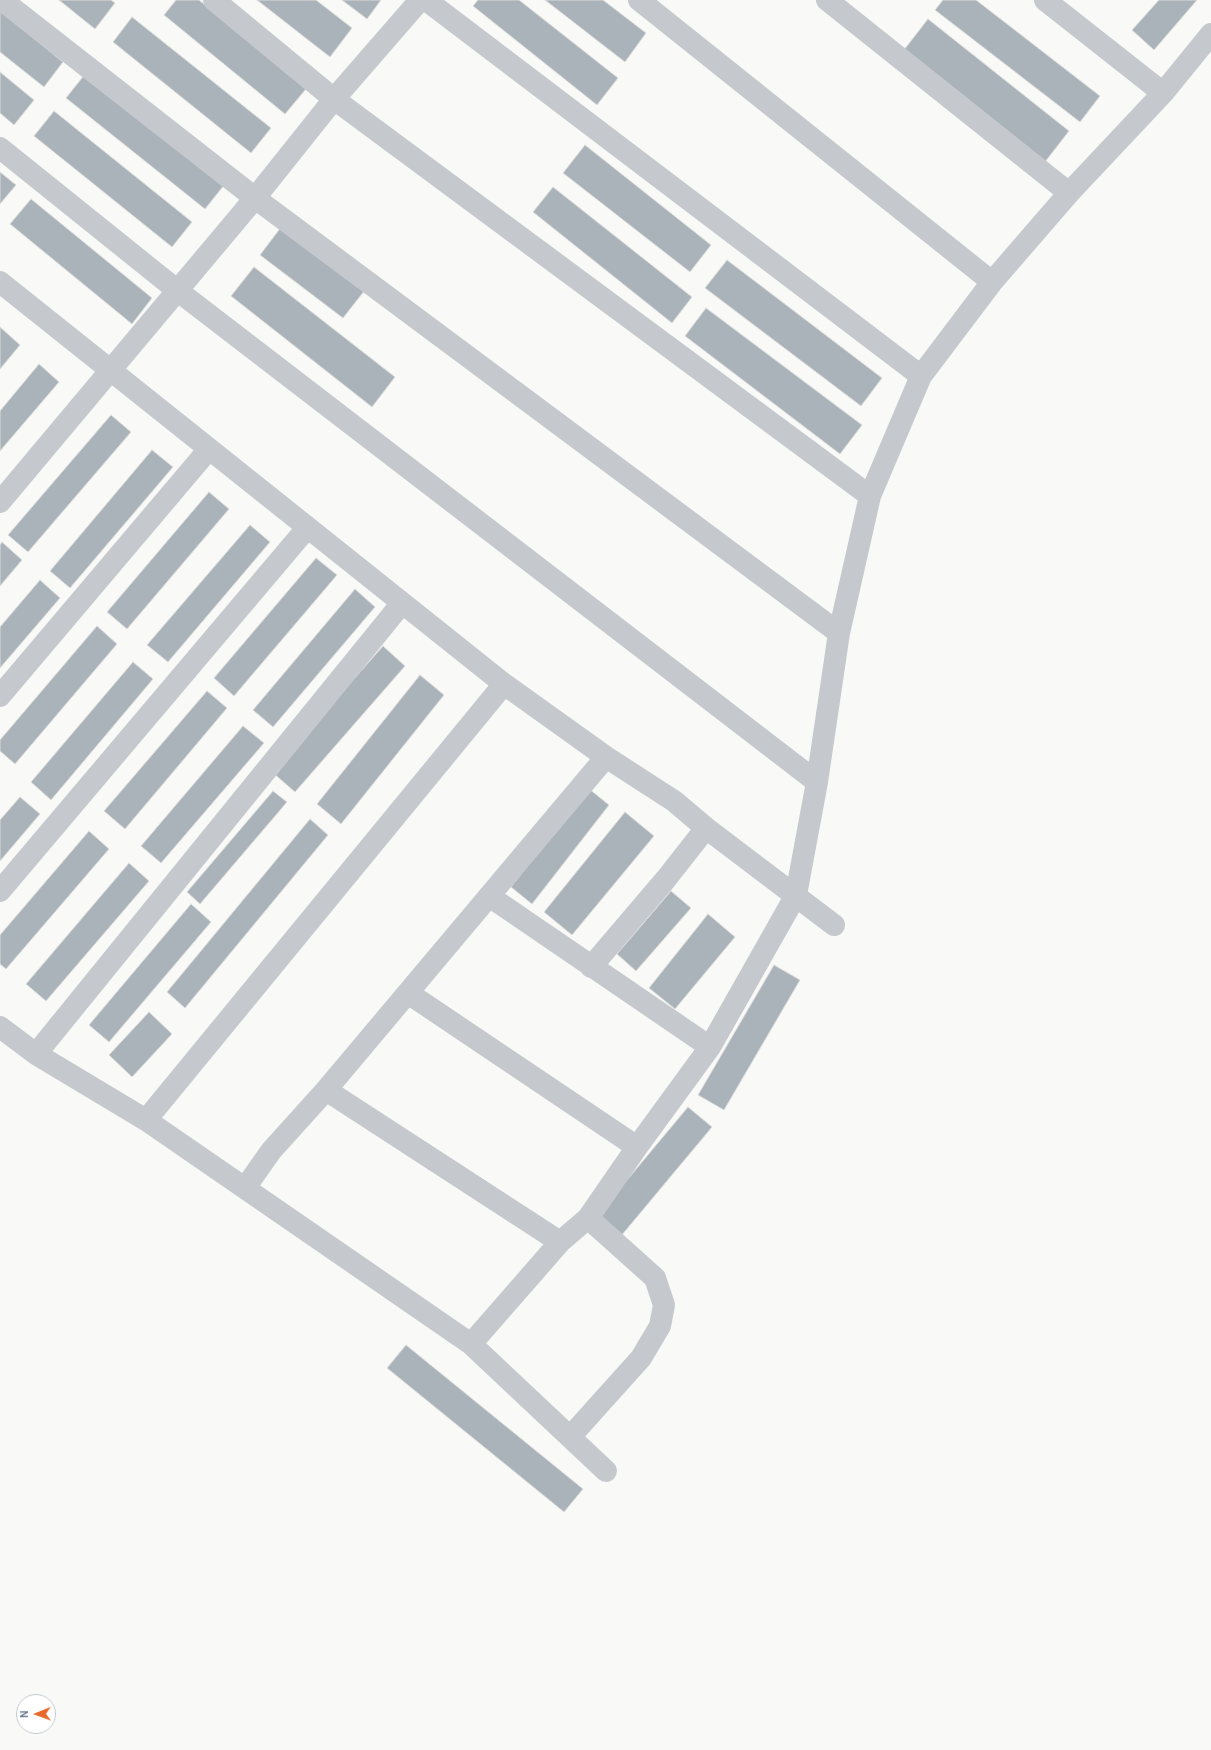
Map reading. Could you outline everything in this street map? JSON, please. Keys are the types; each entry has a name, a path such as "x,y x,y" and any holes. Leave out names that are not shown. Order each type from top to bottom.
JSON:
{"street":[{"path":"2,0 255,198 840,633"},
{"path":"214,0 334,99 870,496"},
{"path":"0,502 255,198 334,99 420,0"},
{"path":"426,0 921,376"},
{"path":"639,0 992,282"},
{"path":"827,0 1069,193"},
{"path":"1057,4 1163,93"},
{"path":"471,1344 560,1242 588,1218 637,1147 710,1047 796,896 817,782 840,633 870,496 921,376 992,282 1069,193 1163,93 1211,34"},
{"path":"0,148 178,290 817,782"},
{"path":"0,282 504,684 606,757 674,801 706,828 834,925"},
{"path":"0,696 209,449"},
{"path":"0,891 307,528"},
{"path":"36,1054 402,603"},
{"path":"146,1120 504,684"},
{"path":"245,1188 272,1151 326,1090 606,757"},
{"path":"591,967 666,879 706,828"},
{"path":"489,896 710,1047"},
{"path":"408,993 637,1147"},
{"path":"0,1027 36,1054 146,1120 471,1344 606,1471"},
{"path":"326,1090 560,1242"},
{"path":"570,1437 641,1358 660,1326 664,1305 655,1278 588,1218"}],"building":[{"path":"59,0 111,0 115,3 95,29"},
{"path":"176,0 199,0 306,89 285,114 164,15"},
{"path":"257,0 316,0 352,28 330,57"},
{"path":"342,0 381,0 367,19"},
{"path":"478,0 519,0 618,78 597,105 473,6"},
{"path":"545,0 603,0 646,33 625,62"},
{"path":"943,0 976,0 1100,96 1080,122 935,10"},
{"path":"1159,0 1197,0 1154,50 1132,30"},
{"path":"0,11 63,62 44,87 0,52"},
{"path":"132,17 271,128 251,153 113,42"},
{"path":"928,19 1069,131 1041,167 900,55"},
{"path":"0,72 34,100 14,125 0,113"},
{"path":"86,73 225,184 205,209 66,98"},
{"path":"54,111 192,222 172,247 34,136"},
{"path":"585,145 711,245 690,272 563,173"},
{"path":"0,172 16,185 0,204"},
{"path":"553,187 692,297 672,323 533,212"},
{"path":"31,199 152,298 132,324 10,224"},
{"path":"282,226 365,290 343,318 260,255"},
{"path":"727,260 882,378 861,406 705,288"},
{"path":"254,267 395,377 372,407 231,296"},
{"path":"706,308 862,425 840,454 685,336"},
{"path":"0,327 20,345 0,369"},
{"path":"39,364 59,382 0,451 0,411"},
{"path":"111,415 131,432 28,552 8,535"},
{"path":"152,450 173,467 70,588 50,571"},
{"path":"209,492 229,509 127,629 107,612"},
{"path":"250,525 270,542 168,662 147,645"},
{"path":"2,542 22,560 0,586 0,545"},
{"path":"316,558 337,575 234,696 214,678"},
{"path":"40,580 60,598 0,668 0,627"},
{"path":"355,589 375,607 273,727 253,710"},
{"path":"97,626 117,644 15,764 0,751 0,740"},
{"path":"383,646 405,666 295,792 272,772"},
{"path":"133,662 153,679 51,800 31,782"},
{"path":"420,675 444,695 341,824 317,804"},
{"path":"207,691 227,708 125,829 104,811"},
{"path":"243,726 264,743 161,863 141,846"},
{"path":"588,788 609,805 532,904 511,887"},
{"path":"273,791 287,802 200,904 187,892"},
{"path":"20,797 40,814 0,861 0,820"},
{"path":"625,812 654,836 572,935 544,912"},
{"path":"310,819 328,835 185,1008 167,992"},
{"path":"89,831 109,849 6,969 0,964 0,935"},
{"path":"129,863 149,881 46,1001 26,984"},
{"path":"671,891 691,908 636,971 617,954"},
{"path":"191,904 211,922 109,1042 89,1025"},
{"path":"708,914 735,937 675,1009 649,988"},
{"path":"774,965 800,980 724,1110 698,1095"},
{"path":"149,1012 172,1034 132,1077 109,1055"},
{"path":"688,1107 712,1127 621,1236 597,1216"},
{"path":"406,1345 583,1489 564,1512 387,1368"}]}
